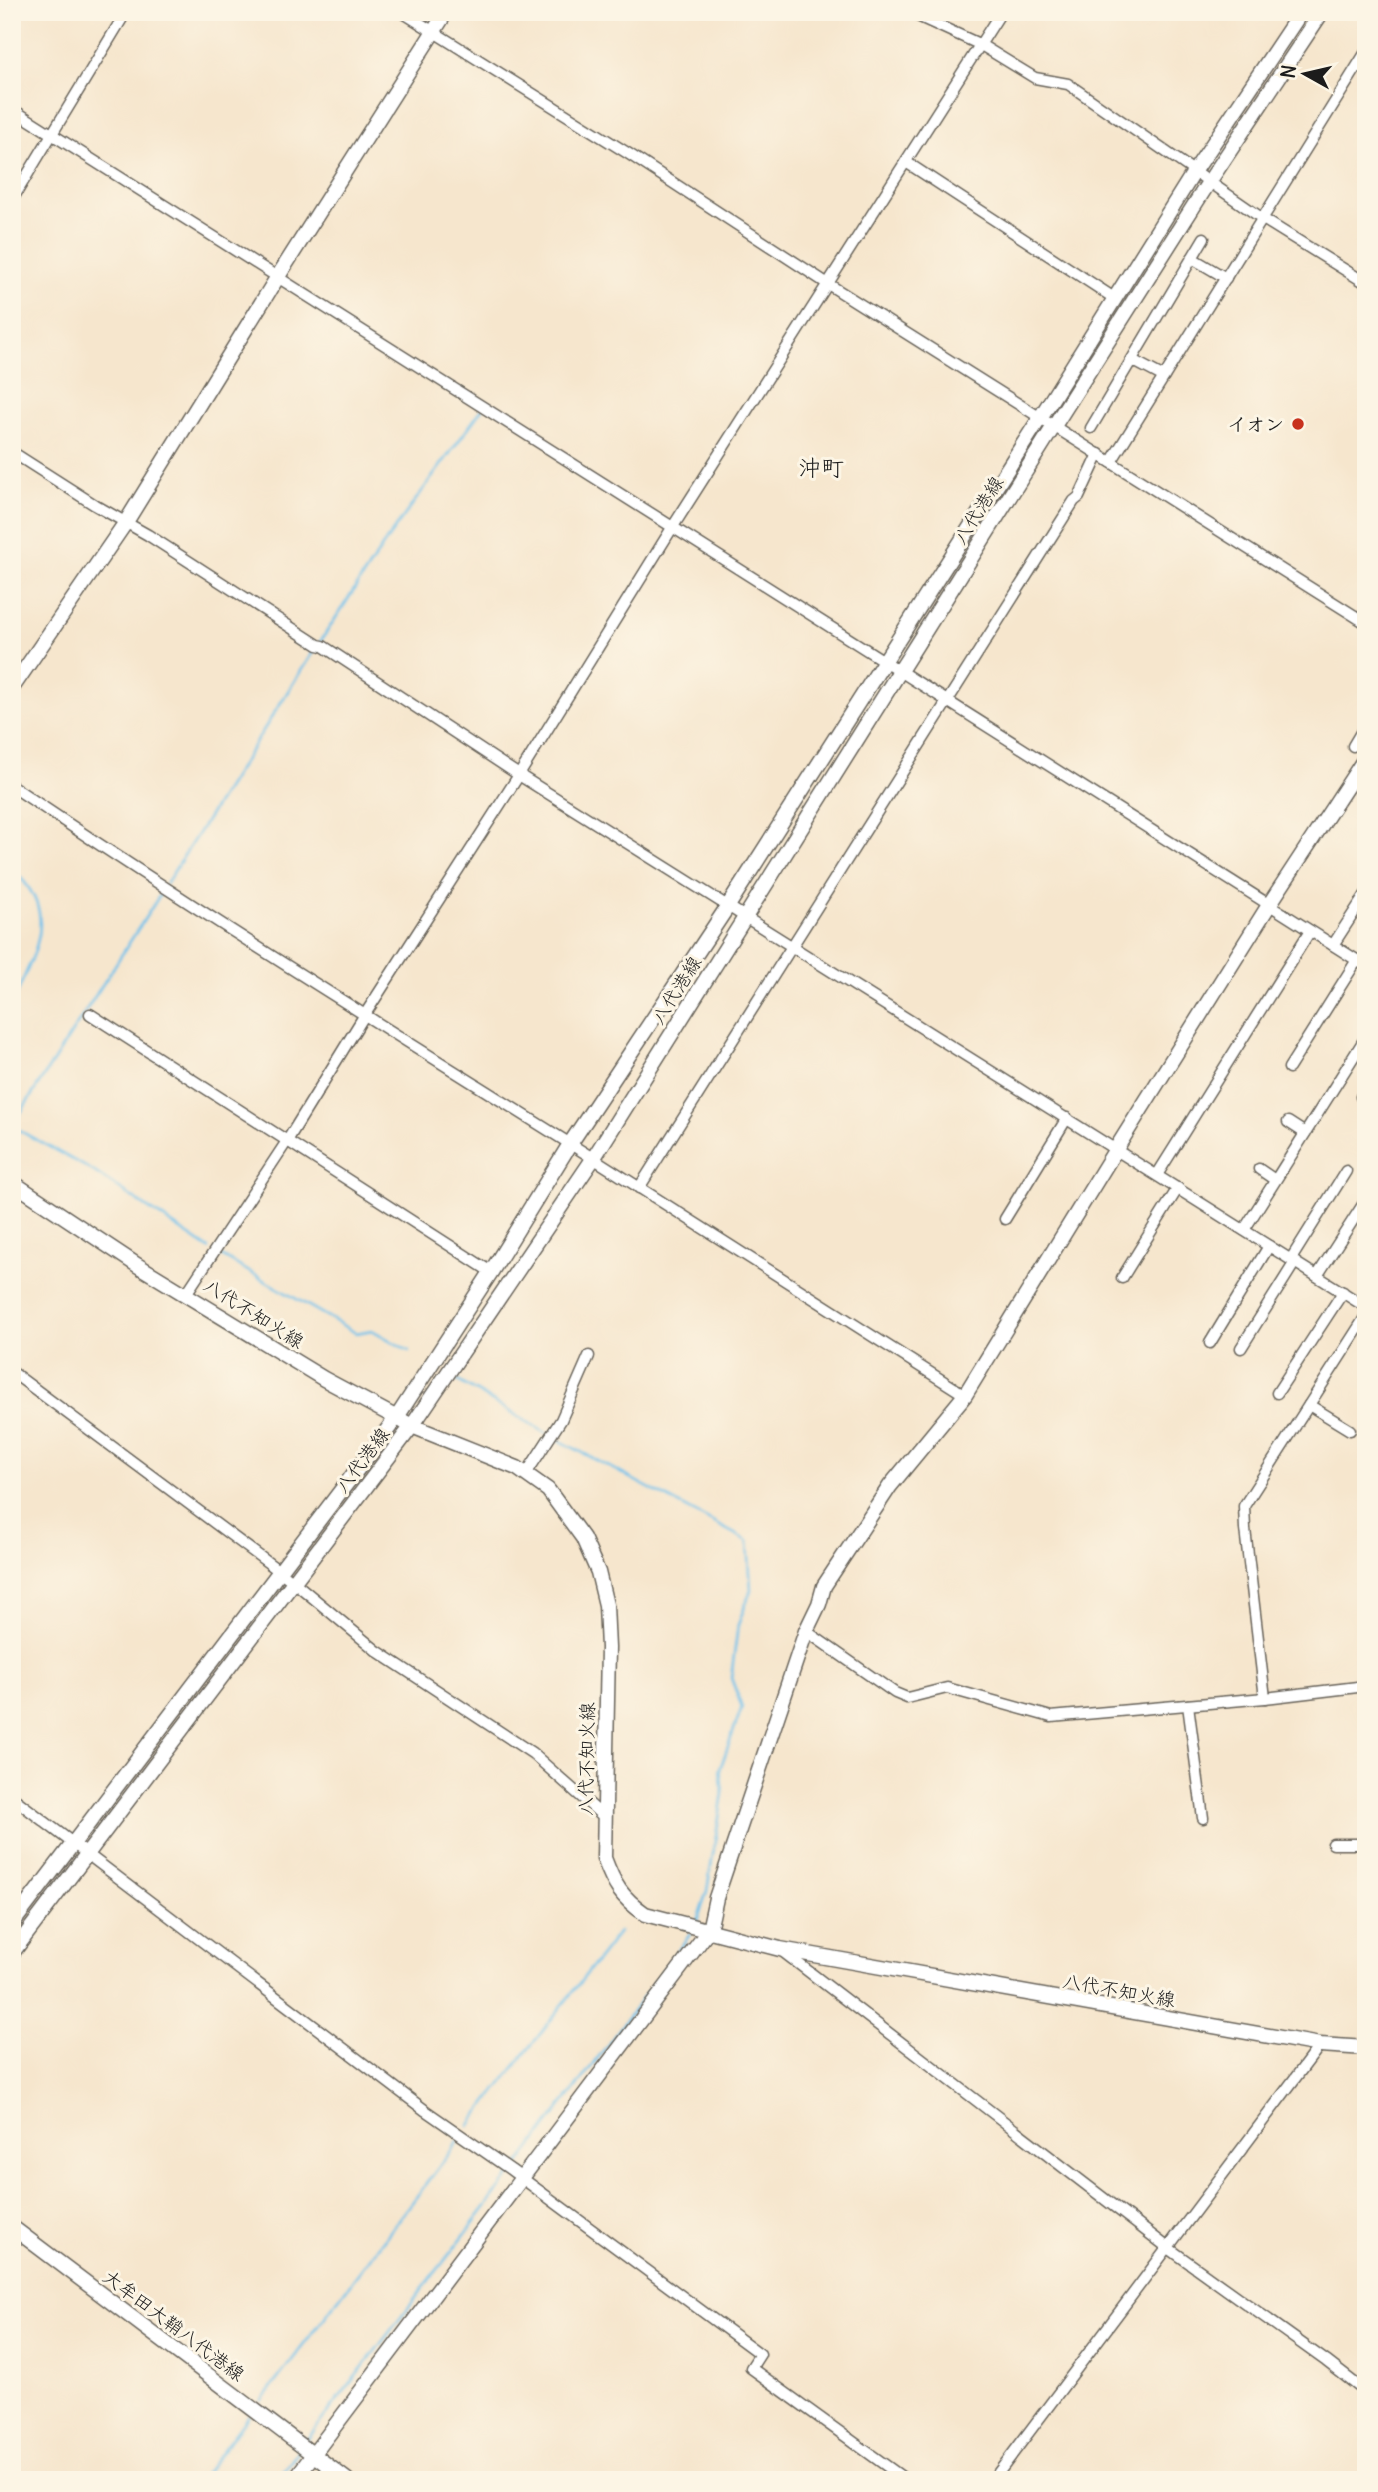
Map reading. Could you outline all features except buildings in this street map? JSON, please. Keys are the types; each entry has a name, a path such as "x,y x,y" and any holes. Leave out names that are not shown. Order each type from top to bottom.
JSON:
{"main road":[{"path":"12,688 126,522 446,12"},
{"name":"八代港線","path":"12,1924 397,1417 570,1144 728,906 1194,172 1301,12"},
{"name":"八代港線","path":"12,1952 412,1426 593,1159 898,671 1209,183 1322,12"},
{"path":"293,2480 517,2174 703,1929 824,1586 890,1486 965,1395 1269,905 1366,757"},
{"name":"八代不知火線","path":"12,1182 136,1265 324,1379 412,1426 517,1468 548,1490 583,1538 598,1572 606,1605 608,1648 604,1858 612,1881 626,1900 645,1914 780,1949 1320,2045 1366,2048"},
{"name":"大牟田大鞘八代港線","path":"12,2227 347,2480"}],"street":[{"path":"12,200 54,135 126,12"},
{"path":"402,12 1366,622"},
{"path":"909,12 981,44 1035,78 1068,84 1209,183 1366,283"},
{"path":"186,1294 287,1141 672,528 1001,12"},
{"path":"1111,462 1366,52"},
{"path":"12,109 1362,963 1289,1068"},
{"path":"906,162 1114,298"},
{"path":"1091,429 1204,238"},
{"path":"1192,258 1226,278"},
{"path":"1132,360 1164,377"},
{"path":"12,452 323,646 519,775 1366,1307"},
{"path":"639,1188 1079,497 1098,454"},
{"path":"1353,746 1366,724"},
{"path":"12,786 164,889 965,1395"},
{"path":"1333,945 1366,894"},
{"path":"1157,1175 1310,931"},
{"path":"90,1014 491,1272"},
{"path":"1244,1230 1366,1037"},
{"path":"1004,1219 1067,1118"},
{"path":"1288,1122 1305,1133"},
{"path":"1259,1168 1275,1180"},
{"path":"1241,1348 1346,1171"},
{"path":"1122,1278 1178,1188"},
{"path":"1317,1276 1366,1200"},
{"path":"1210,1343 1269,1246"},
{"path":"1277,1393 1343,1292"},
{"path":"1265,1698 1244,1506 1366,1316"},
{"path":"526,1474 561,1420 589,1356"},
{"path":"12,1372 279,1571 377,1651 532,1753 604,1816"},
{"path":"1308,1405 1350,1430"},
{"path":"806,1631 895,1693 907,1698 947,1688 1051,1717 1366,1686"},
{"path":"1188,1705 1203,1818"},
{"path":"12,1797 426,2111 517,2174 760,2354 751,2368 906,2480"},
{"path":"1333,1844 1366,1844"},
{"path":"780,1949 1167,2246 1366,2392"},
{"path":"993,2480 1320,2045"}],"waterway":[{"path":"320,642 388,538 482,409"},
{"path":"166,884 316,647"},
{"path":"12,869 27,886 36,902 40,918 35,951 12,1004"},
{"path":"12,1126 163,890"},
{"path":"13,1127 93,1171 209,1249"},
{"path":"218,1254 356,1333 372,1330 409,1351"},
{"path":"453,1378 546,1433"},
{"path":"555,1438 748,1541 751,1590 738,1625 731,1678 742,1707 720,1769 723,1793 707,1891 697,1921"},
{"path":"469,2126 619,1932"},
{"path":"515,2169 691,1933"},
{"path":"261,2401 458,2142"},
{"path":"306,2441 511,2174"},
{"path":"200,2480 249,2415"},
{"path":"277,2480 300,2449"}],"place":[{"name":"イオン","path":"1298,424"}],"district":[{"name":"沖町","path":"821,467"}]}
